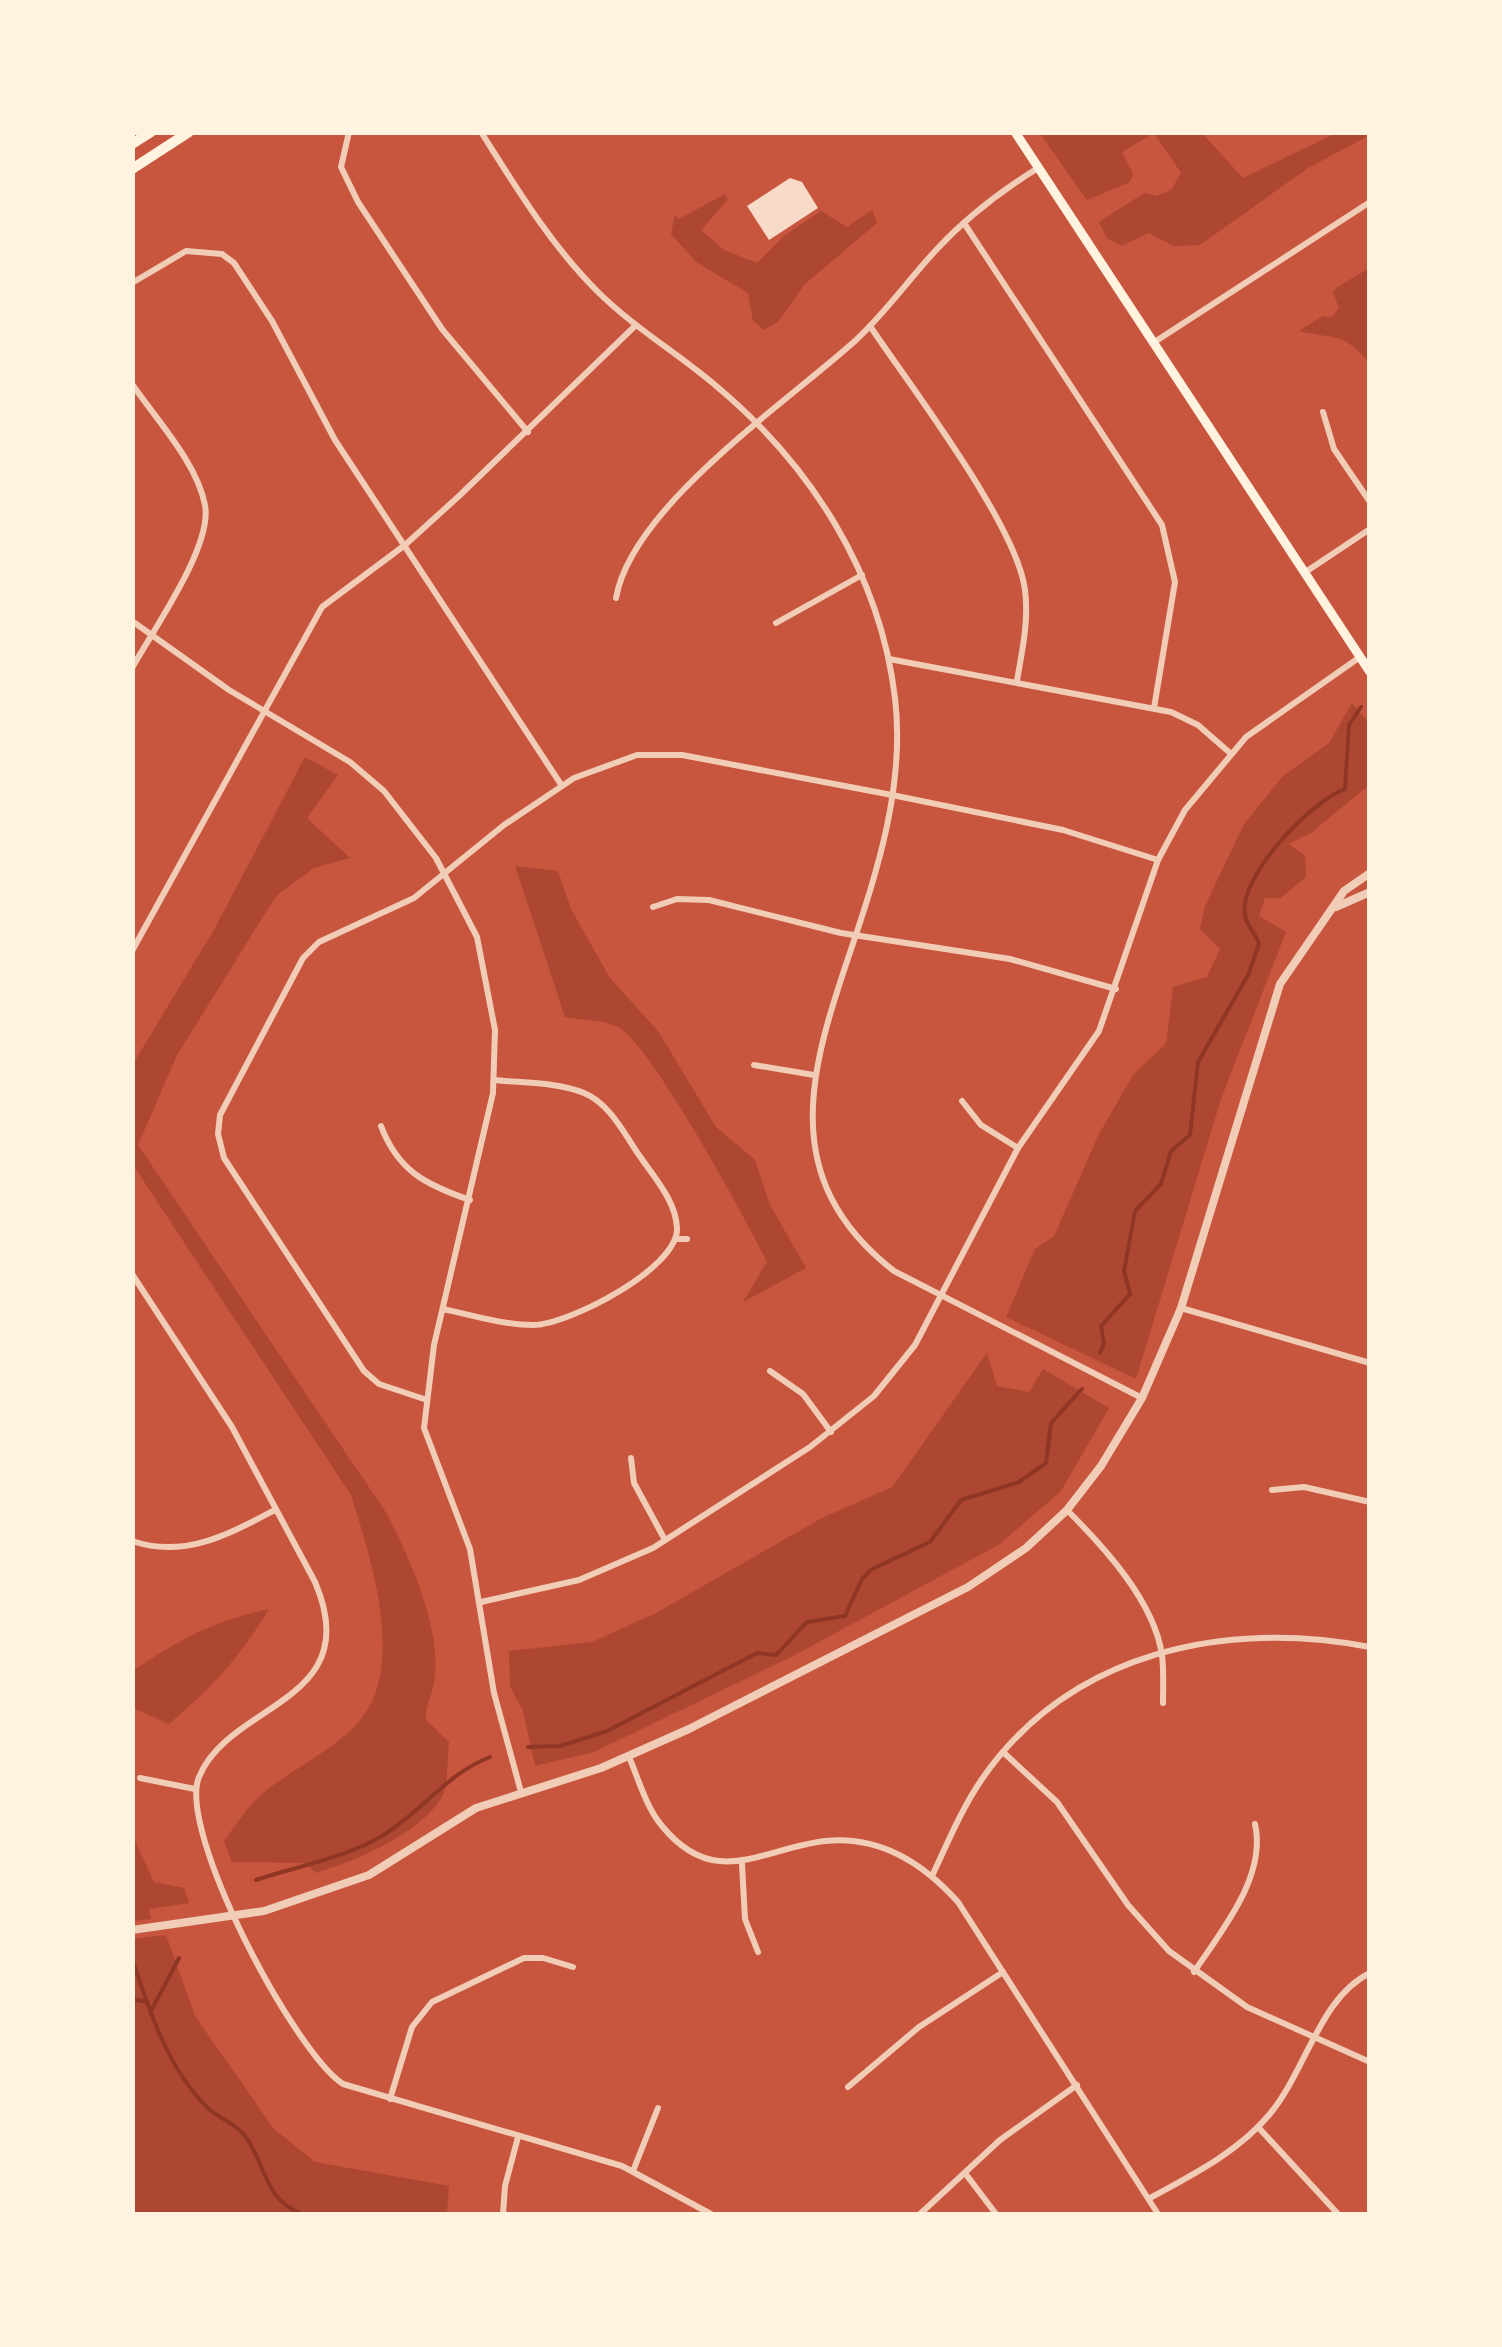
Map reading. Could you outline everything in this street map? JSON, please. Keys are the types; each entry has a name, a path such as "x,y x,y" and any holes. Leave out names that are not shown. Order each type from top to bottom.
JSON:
{"main road":[{"path":"132,144 150,132"},
{"path":"132,169 188,132"},
{"path":"1015,132 1370,672"}],"street":[{"path":"349,132 342,166 358,202 442,329 528,432"},
{"path":"481,132 551,239 595,289 713,383 756,423 824,505 862,575 889,659 897,738 892,795 876,871 833,998 814,1076 814,1142 830,1198 845,1222 894,1272 1142,1398"},
{"path":"616,598 628,558 685,492 756,423 870,326 964,223 1038,168"},
{"path":"1153,342 1370,202"},
{"path":"964,223 1162,525 1175,582 1154,708"},
{"path":"132,283 186,250 222,254 234,264 272,321 324,423 562,786"},
{"path":"132,951 322,607 404,546 636,325"},
{"path":"870,326 1004,530 1019,562 1027,616 1017,681"},
{"path":"132,384 194,478 206,515 197,549 132,668"},
{"path":"1323,412 1331,441 1370,502"},
{"path":"1304,572 1370,529"},
{"path":"776,623 862,575"},
{"path":"132,621 264,712 350,762 384,790 446,874 477,938 495,1030 494,1080 488,1131 424,1399 424,1428 463,1525 481,1602 494,1693 521,1792"},
{"path":"481,1602 579,1580 665,1540 831,1432 892,1376 942,1296 1018,1148 1093,1040 1116,989 1158,860 1185,810 1230,753 1264,721 1360,657"},
{"path":"889,659 1154,708 1198,725 1230,753"},
{"path":"424,1399 379,1384 354,1359 232,1174 218,1134 230,1092 308,952 346,928 414,898 504,825 562,786 611,761 660,754 1063,830 1158,860"},
{"path":"137,1930 236,1917 301,1902 369,1876 476,1808 629,1757 968,1587 1026,1548 1067,1510 1110,1453 1142,1398 1181,1308 1269,1012 1292,964 1344,891 1370,872"},
{"path":"1336,907 1370,892"},
{"path":"653,907 692,898 855,935 1010,959 1116,989"},
{"path":"754,1065 814,1076"},
{"path":"443,1308 510,1324 558,1322 644,1274 670,1252 676,1239 677,1224 667,1196 600,1102 566,1088 494,1080"},
{"path":"962,1102 981,1125 1018,1148"},
{"path":"381,1126 390,1150 407,1171 430,1187 470,1200"},
{"path":"676,1239 687,1239"},
{"path":"132,1274 232,1428 319,1590 325,1628 322,1648 296,1692 213,1752 195,1789 201,1832 274,1998 318,2064 343,2084 633,2171 711,2214"},
{"path":"1181,1308 1370,1363"},
{"path":"770,1371 803,1394 831,1432"},
{"path":"631,1458 634,1484 665,1540"},
{"path":"1272,1490 1304,1488 1370,1502"},
{"path":"132,1541 171,1549 195,1546 275,1510"},
{"path":"1067,1510 1117,1566 1137,1597 1162,1653 1163,1704"},
{"path":"933,1874 967,1804 1004,1752 1026,1727 1078,1688 1162,1653 1234,1639 1295,1635 1370,1647"},
{"path":"1004,1752 1058,1802 1128,1905 1194,1972 1247,2007 1370,2062"},
{"path":"629,1757 655,1816 669,1834 701,1855 742,1864 805,1844 853,1841 894,1852 933,1874 958,1902 1158,2214"},
{"path":"140,1778 195,1789"},
{"path":"1194,1972 1252,1873 1258,1847 1254,1824"},
{"path":"742,1864 745,1919 758,1952"},
{"path":"390,2099 412,2028 432,2002 524,1958 543,1958 573,1967"},
{"path":"848,2087 918,2027 1003,1972"},
{"path":"1150,2198 1220,2157 1258,2126 1288,2090 1339,1994 1370,1973"},
{"path":"920,2214 1000,2140 1077,2085"},
{"path":"633,2171 658,2108"},
{"path":"1258,2126 1338,2214"},
{"path":"504,2214 505,2186 518,2137"},
{"path":"965,2173 996,2214"}],"shaded area":[{"path":"1039,132 1202,133 1243,178 1336,133 1370,135 1308,168 1200,245 1174,246 1149,233 1121,246 1107,238 1099,222 1144,193 1156,196 1171,190 1181,173 1154,133 1122,152 1133,174 1130,182 1087,200"},
{"path":"725,194 728,199 701,230 724,250 757,263 784,236 821,211 847,227 872,210 877,223 805,284 778,322 764,330 753,321 748,293 696,262 671,234 675,215 679,219"},
{"path":"1369,268 1369,362 1344,341 1299,331 1323,316 1332,317 1339,308 1333,293 1336,288"},
{"path":"1352,703 1369,723 1369,785 1311,833 1288,844 1305,855 1306,877 1281,898 1265,898 1259,916 1286,932 1221,1099 1136,1379 1006,1317 1035,1249 1054,1236 1098,1136 1133,1075 1166,1043 1173,987 1207,977 1220,949 1200,929 1205,906 1244,824 1283,776 1329,743"},
{"path":"305,757 338,775 307,818 350,858 314,868 276,896 177,1055 138,1145 385,1511 429,1617 435,1662 426,1720 449,1742 442,1797 402,1834 367,1854 315,1873 306,1863 232,1862 224,1841 258,1798 332,1746 366,1712 377,1689 383,1635 367,1546 351,1495 133,1165 133,1064 215,928"},
{"path":"515,866 558,871 571,909 610,978 658,1031 716,1127 755,1160 770,1205 806,1268 743,1302 767,1262 720,1174 633,1040 618,1027 565,1017"},
{"path":"987,1353 997,1386 1029,1392 1043,1369 1109,1408 1061,1491 1000,1544 795,1655 594,1752 535,1766 523,1711 510,1686 509,1651 592,1642 656,1613 820,1519 892,1487"},
{"path":"269,1609 224,1671 169,1724 133,1708 133,1671 198,1632"},
{"path":"132,1834 154,1882 184,1888 189,1903 149,1909 151,1919 133,1921"},
{"path":"166,1935 195,2016 274,2129 315,2162 449,2186 447,2214 133,2214 133,1939"}],"building":[{"path":"790,178 802,182 818,208 769,240 747,206"}],"waterway":[{"path":"1100,1353 1104,1344 1101,1326 1130,1294 1124,1271 1135,1211 1161,1184 1171,1151 1190,1135 1198,1062 1248,975 1259,944 1245,915 1253,881 1297,824 1345,789 1349,725 1361,707"},
{"path":"528,1747 560,1746 607,1731 757,1653 776,1655 807,1622 845,1616 862,1579 872,1569 930,1542 961,1500 1019,1482 1046,1463 1051,1423 1082,1389"},
{"path":"256,1880 368,1844 460,1773 490,1757"},
{"path":"132,1958 145,1998 182,2076 209,2109 242,2132 273,2191 302,2214"},
{"path":"151,2011 179,1958"},
{"path":"132,1999 147,2002"}]}
